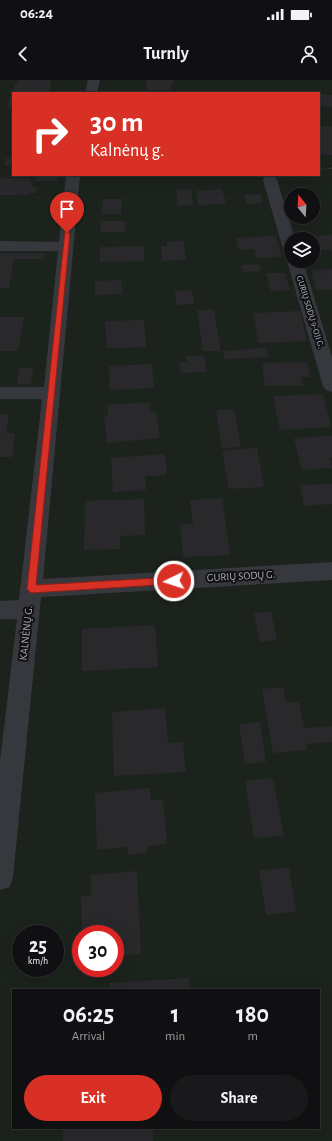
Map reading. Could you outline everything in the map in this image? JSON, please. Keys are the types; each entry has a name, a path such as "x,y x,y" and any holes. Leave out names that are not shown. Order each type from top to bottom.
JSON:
{"street":[{"path":"91,92 94,80"},
{"name":"KALNĖNŲ G.","path":"0,877 52,393 73,176"},
{"path":"270,180 286,232"},
{"path":"0,246 66,247"},
{"name":"GURIŲ SODŲ 9-OJI G.","path":"297,268 332,386"},
{"path":"0,393 52,393"},
{"name":"GURIŲ SODŲ G.","path":"0,610 30,599 332,571"}],"path":[{"path":"320,170 332,168"}],"shaded area":[{"path":"0,80 332,80 332,1141 0,1141"}],"building":[{"path":"19,80 51,80 49,92 13,91 15,83 18,83"},
{"path":"146,80 174,80 170,90 147,90"},
{"path":"320,94 332,95 332,107 320,106"},
{"path":"10,96 12,96 12,108 7,108"},
{"path":"320,126 332,126 332,155 320,155"},
{"path":"12,157 12,165 4,166 6,158"},
{"path":"35,177 58,177 57,181 35,181"},
{"path":"0,178 31,179 30,182 33,182 32,187 37,187 36,193 29,193 29,195 0,195"},
{"path":"191,189 193,205 178,206 176,190"},
{"path":"222,189 226,204 199,205 196,191"},
{"path":"260,194 263,203 247,204 244,195"},
{"path":"103,199 122,199 121,214 102,214"},
{"path":"101,221 125,221 125,232 100,232"},
{"path":"320,235 332,235 332,253 331,250 320,250"},
{"path":"276,236 282,257 256,258 254,249 239,250 236,238"},
{"path":"184,241 186,260 162,261 161,246 167,246 167,242"},
{"path":"144,246 144,261 100,262 100,247"},
{"path":"0,253 45,253 44,259 14,259 9,288 0,288"},
{"path":"259,264 261,271 243,272 241,265"},
{"path":"332,269 332,290 316,290 311,270"},
{"path":"266,273 285,273 290,290 271,291"},
{"path":"121,280 122,294 95,295 95,281"},
{"path":"192,290 194,304 176,305 175,291"},
{"path":"197,310 214,310 221,351 203,351"},
{"path":"300,311 307,341 259,343 253,313"},
{"path":"0,317 24,317 18,351 0,351"},
{"path":"144,320 146,347 107,348 105,321"},
{"path":"266,348 269,357 225,359 223,351"},
{"path":"204,355 207,372 181,373 179,362 187,362 186,356"},
{"path":"307,362 310,377 301,377 303,386 265,386 262,363"},
{"path":"152,364 154,388 110,390 109,366"},
{"path":"20,368 33,368 31,384 17,384"},
{"path":"323,394 331,427 280,430 273,396"},
{"path":"150,402 151,412 156,412 160,438 107,443 104,415 108,415 107,405"},
{"path":"234,409 241,447 222,448 216,410"},
{"path":"0,414 9,414 6,433 15,433 12,457 0,457"},
{"path":"332,436 332,458 329,458 332,468 302,470 294,438"},
{"path":"257,448 264,487 229,489 222,451"},
{"path":"165,454 167,475 145,476 146,490 113,492 111,458"},
{"path":"332,484 332,504 304,506 300,485"},
{"path":"222,498 230,555 183,557 180,525 193,524 190,500"},
{"path":"144,499 145,535 120,536 120,549 84,550 85,501"},
{"path":"271,612 277,640 260,642 254,613"},
{"path":"155,625 158,667 82,671 82,629"},
{"path":"283,687 286,703 299,702 304,728 332,726 332,742 306,744 307,750 273,753 262,689"},
{"path":"165,708 168,743 183,742 186,772 114,776 112,712"},
{"path":"260,722 266,762 245,764 239,724"},
{"path":"273,778 284,836 254,838 245,781"},
{"path":"150,788 151,800 163,799 167,844 147,846 147,852 128,855 127,847 97,850 95,793"},
{"path":"289,868 296,912 266,915 259,870"},
{"path":"137,871 141,954 124,955 124,925 82,925 81,896 91,895 91,875"},
{"path":"189,978 189,989 110,989 110,983"},
{"path":"63,1129 153,1129 153,1141 63,1141"}],"route":[{"path":"67,233 31,589 174,581"}]}
